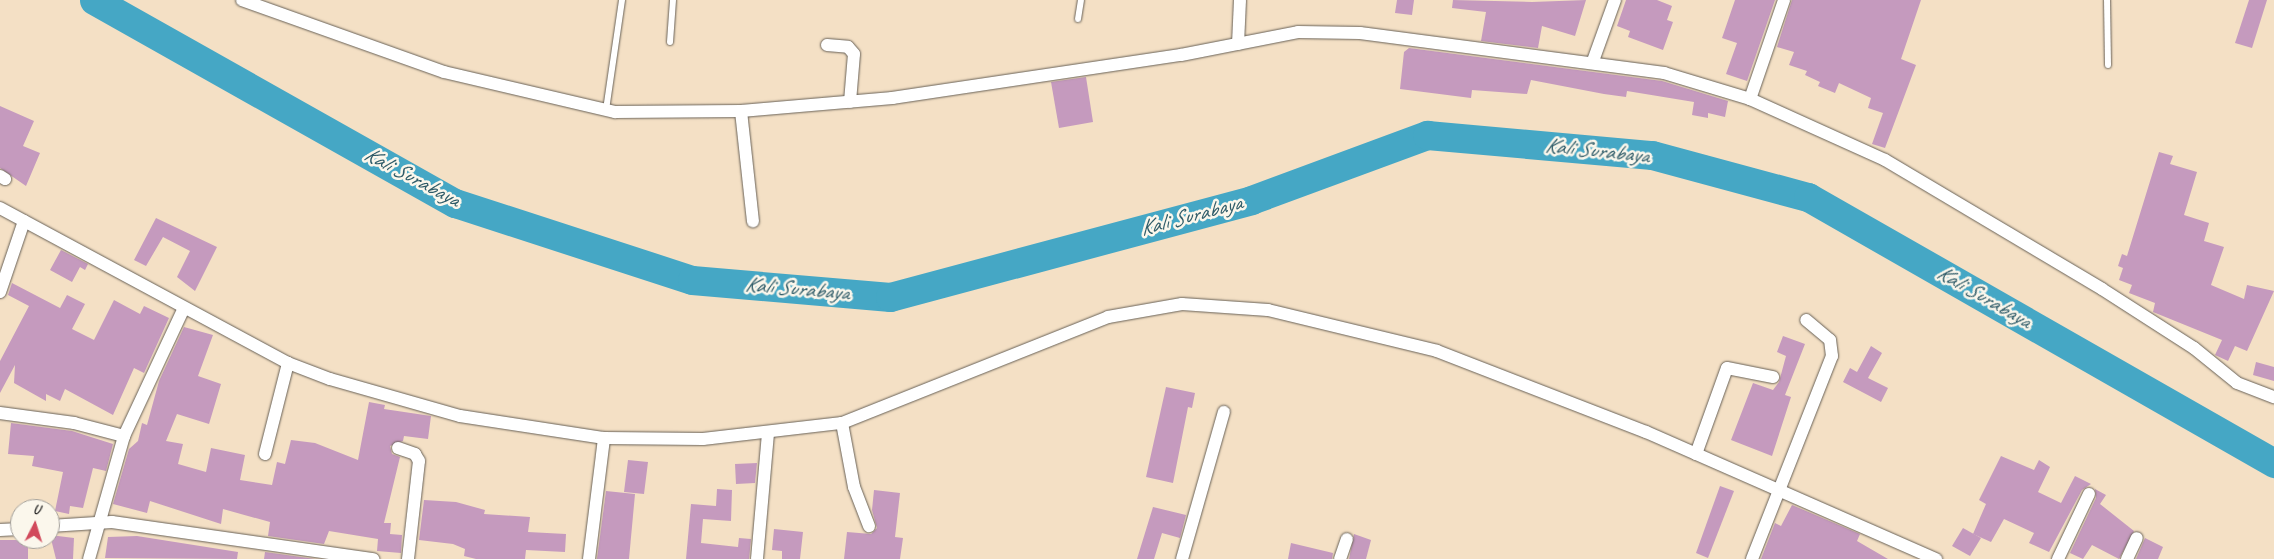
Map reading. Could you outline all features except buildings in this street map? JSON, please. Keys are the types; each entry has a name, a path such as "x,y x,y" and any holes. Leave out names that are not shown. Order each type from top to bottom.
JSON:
{"street":[{"path":"242,0 444,72 606,110 741,111 850,102 1238,44 1298,32 1360,33 1593,61 1664,73 1750,99 1885,160 1940,190 2194,348 2237,383 2274,397"},
{"path":"1238,44 1240,0"},
{"path":"1593,61 1615,0"},
{"path":"1750,99 1784,0"},
{"path":"827,45 848,47 854,54 850,102"},
{"path":"741,111 753,221"},
{"path":"0,208 288,362 391,399 460,416 604,438 703,439 842,423 1108,317 1146,308 1215,305 1312,320 1437,351 1781,489 1919,555 1936,559"},
{"path":"0,292 24,221"},
{"path":"89,559 124,436 184,308"},
{"path":"1752,559 1832,356 1830,340 1806,320"},
{"path":"265,454 288,362"},
{"path":"1696,454 1727,368 1773,377"},
{"path":"0,412 74,422 124,436"},
{"path":"1182,559 1224,412"},
{"path":"842,423 854,486 869,526"},
{"path":"757,559 768,432"},
{"path":"589,559 604,438"},
{"path":"398,448 419,461 408,559"},
{"path":"2058,559 2089,494"},
{"path":"60,525 98,523 187,530 373,559"},
{"path":"2127,559 2137,538"},
{"path":"1340,559 1347,539"}],"lane":[{"path":"606,110 622,0"},
{"path":"670,42 674,0"},
{"path":"1078,19 1081,0"},
{"path":"2107,0 2108,66"}],"waterway":[{"name":"Kali Surabaya","path":"94,0 455,203 692,280 890,297 1251,200 1427,135 1652,155 1808,197 2274,463"}]}
